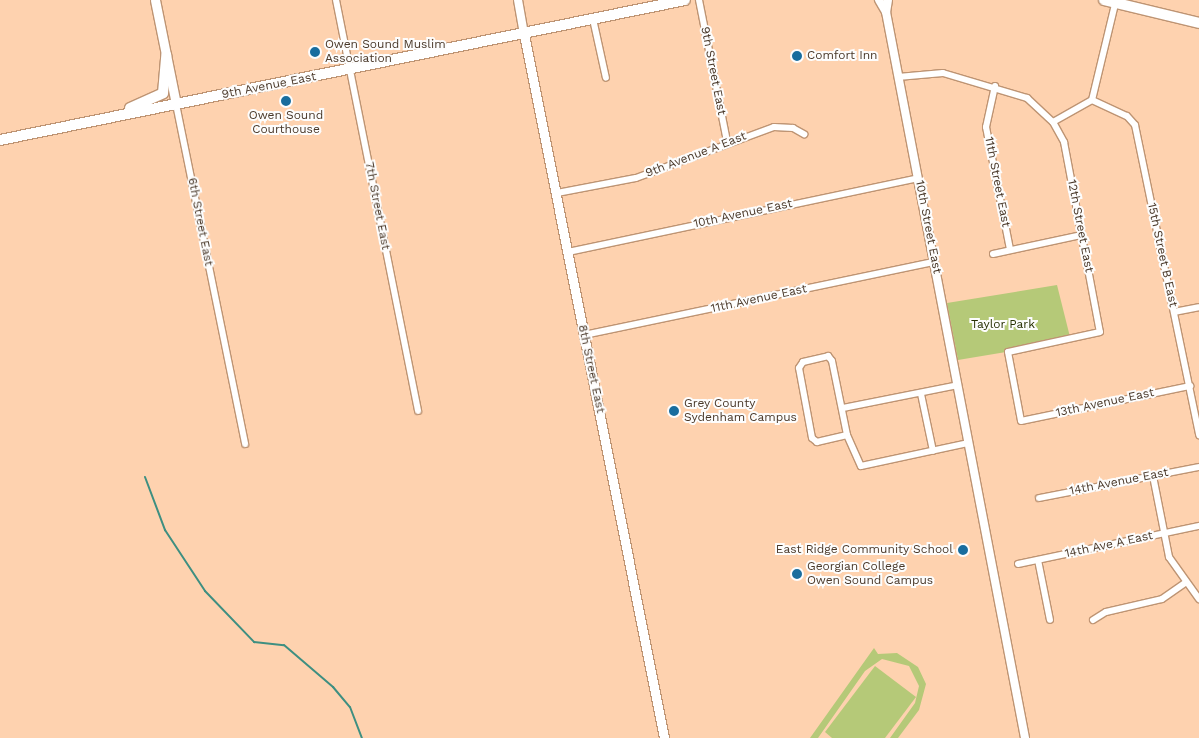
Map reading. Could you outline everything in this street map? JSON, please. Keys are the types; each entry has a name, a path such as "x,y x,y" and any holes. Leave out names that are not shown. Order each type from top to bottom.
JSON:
{"main road":[{"name":"6th Street East","path":"155,0 176,104"},
{"name":"9th Avenue East","path":"0,140 685,0"},
{"path":"1104,0 1116,1 1199,23"},
{"name":"8th Street East","path":"524,34 664,738"},
{"path":"116,116 162,93 167,81 166,56"}],"street":[{"name":"7th Street East","path":"336,0 418,411"},
{"name":"8th Street East","path":"518,0 524,34"},
{"name":"9th Street East","path":"699,0 727,142"},
{"name":"10th Street East","path":"879,0 886,12 1025,738"},
{"name":"10th Street East","path":"886,12 888,0"},
{"path":"898,77 943,73 995,86 1027,98 1053,122 1092,100 1116,1"},
{"path":"593,19 606,78"},
{"name":"11th Street East","path":"995,86 986,127 1010,249"},
{"name":"15th Street B East","path":"1092,100 1127,116 1135,125 1199,435"},
{"name":"6th Street East","path":"176,104 245,444"},
{"name":"12th Street East","path":"1021,421 1008,352 1100,332 1064,142 1053,122"},
{"name":"9th Avenue A East","path":"557,193 636,178 727,142 774,127 793,128 804,134"},
{"name":"10th Avenue East","path":"568,252 918,178"},
{"path":"992,254 1082,235"},
{"name":"11th Avenue East","path":"584,335 934,262"},
{"path":"1174,312 1199,307"},
{"path":"847,435 817,442 812,438 799,368 803,362 828,356 843,408 847,435 855,462 861,466 968,443"},
{"path":"843,408 921,394 958,385"},
{"name":"13th Avenue East","path":"1021,421 1190,386"},
{"path":"921,394 933,451"},
{"name":"14th Avenue East","path":"1039,498 1199,467"},
{"path":"1153,476 1169,557 1185,583 1199,599"},
{"name":"14th Ave A East","path":"1018,564 1199,526"},
{"path":"1038,560 1050,620"},
{"path":"1093,620 1106,612 1162,599 1185,583"}],"green space":[{"name":"Taylor Park","path":"1057,285 1071,341 958,360 947,303"},
{"path":"874,648 878,654 897,653 918,667 926,684 919,710 898,738 890,738 915,703 919,686 909,666 882,659 865,671 818,738 810,738"},
{"path":"875,666 916,697 885,738 832,738 825,732"}],"waterway":[{"path":"145,477 165,530 205,591 254,642 284,645 333,687 350,707 362,738"}],"place":[{"name":"Owen Sound Muslim Association","path":"315,52"},
{"name":"Comfort Inn","path":"797,56"},
{"name":"Owen Sound Courthouse","path":"286,101"},
{"name":"Grey County Sydenham Campus","path":"674,411"},
{"name":"East Ridge Community School","path":"963,550"},
{"name":"Georgian College Owen Sound Campus","path":"797,574"}]}
